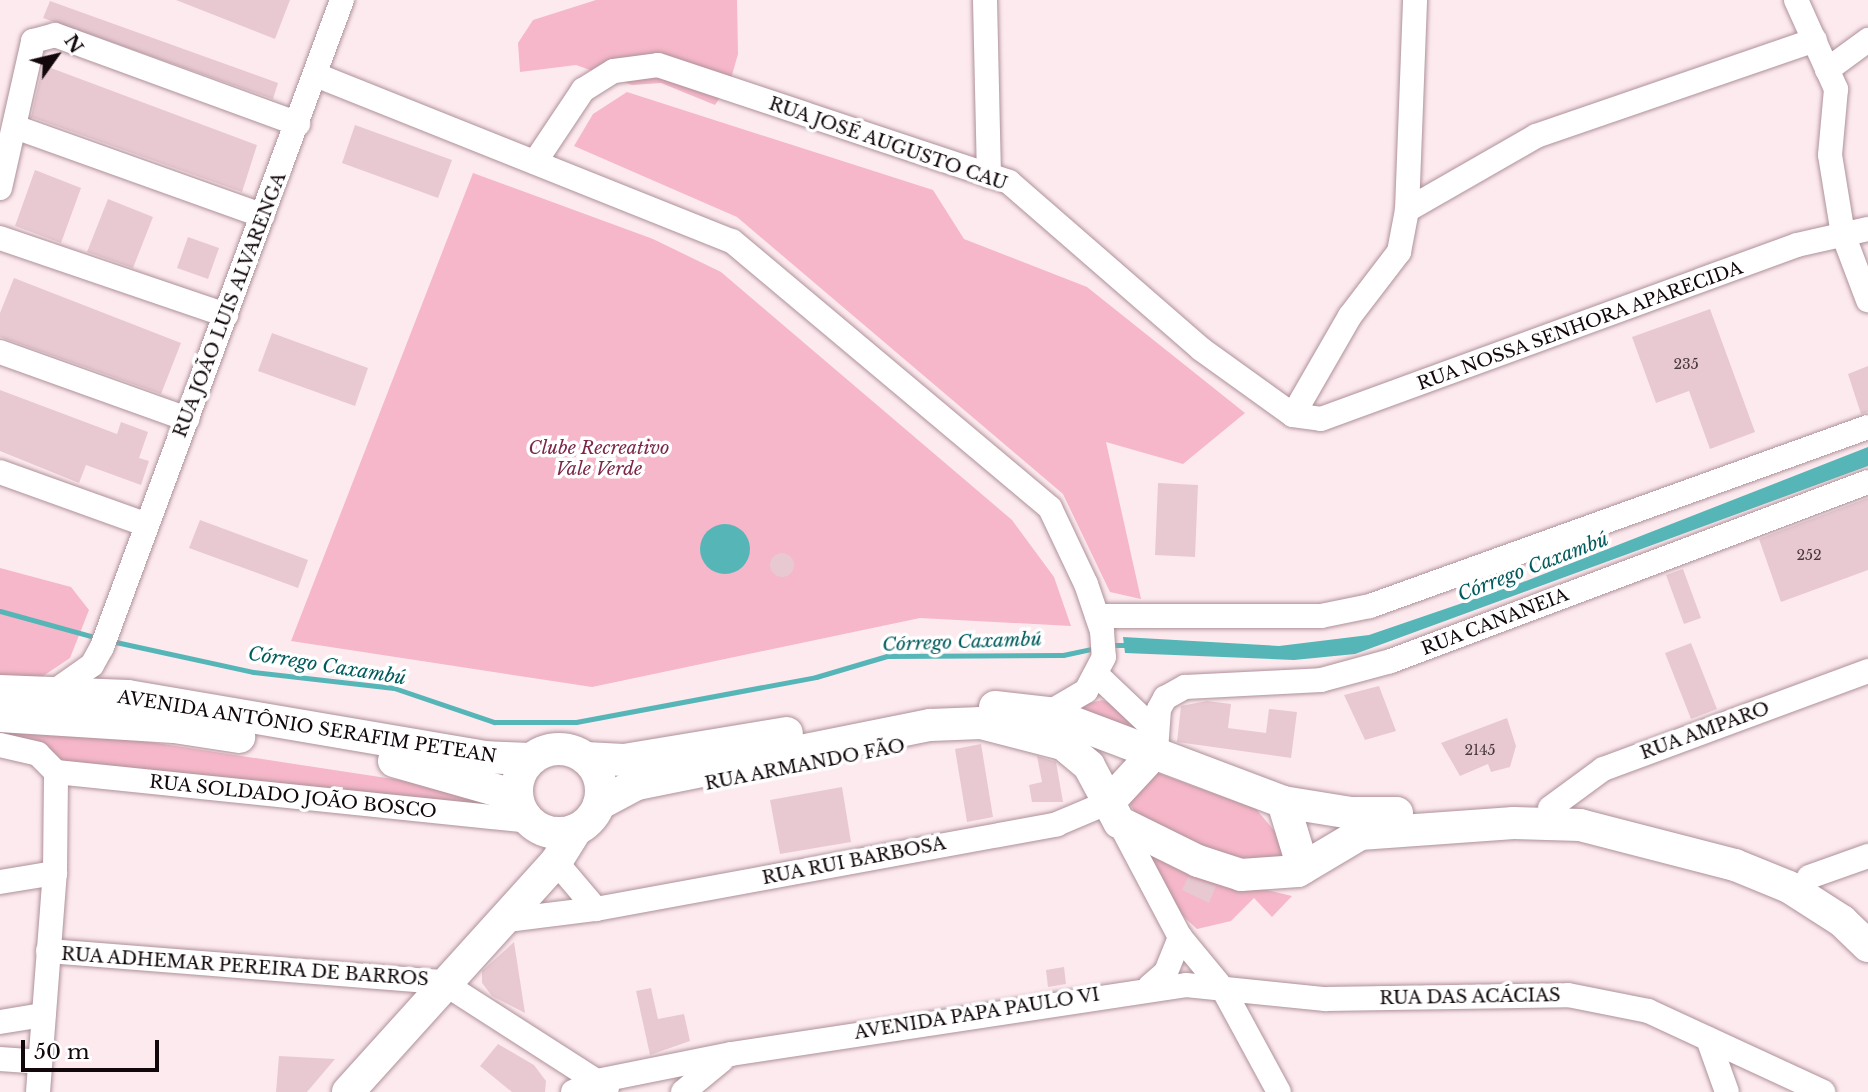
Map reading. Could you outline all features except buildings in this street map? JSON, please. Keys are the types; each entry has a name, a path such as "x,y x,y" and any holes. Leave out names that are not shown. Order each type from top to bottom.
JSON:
{"main road":[{"name":"AVENIDA ANTÔNIO SERAFIM PETEAN","path":"0,691 128,696 484,757 530,760"},
{"path":"505,914 528,815 530,760 561,749 585,758 624,760 926,710 980,705 1048,713 1155,740 1283,802 1351,813 1550,808 1643,819 1739,844 1809,877 1868,917"},
{"name":"AVENIDA ANTÔNIO SERAFIM PETEAN","path":"0,716 174,727 400,762 528,815"},
{"name":"RUA ARMANDO FÃO","path":"590,816 646,796 930,740 1021,729 1063,744 1089,766 1114,812"},
{"path":"1155,740 1114,812 1198,861 1241,875 1303,869 1360,834 1422,828 1580,825 1735,865 1789,887 1842,921 1868,946"},
{"path":"348,1092 442,982 556,862 590,816 599,779 585,758"},
{"path":"1283,802 1303,869"},
{"path":"528,815 564,833 590,816"}],"street":[{"name":"RUA JOÃO LUIS ALVARENGA","path":"52,693 92,665 103,645 342,0"},
{"path":"985,0 989,176"},
{"path":"1293,415 1350,316 1399,252 1407,210 1415,0"},
{"path":"1796,0 1836,89 1830,155 1843,234 1868,300"},
{"path":"0,188 33,41 55,34 298,124"},
{"path":"1407,210 1536,136 1815,40"},
{"path":"1827,70 1868,40"},
{"name":"RUA JOSÉ AUGUSTO CAU","path":"535,162 583,90 614,71 658,65 1009,182 1201,349 1293,415"},
{"path":"316,75 732,241 1050,508 1099,623 1101,666 1155,740"},
{"path":"15,127 263,216"},
{"name":"RUA NOSSA SENHORA APARECIDA","path":"1293,415 1321,419 1348,412 1797,245 1868,229"},
{"path":"0,238 226,315"},
{"path":"0,352 187,419"},
{"path":"1099,623 1321,617 1370,606 1868,427"},
{"path":"0,472 147,525"},
{"name":"RUA CANANEIA","path":"1155,740 1165,698 1185,687 1321,680 1391,661 1868,482"},
{"path":"103,645 107,674 128,696"},
{"path":"1048,713 1086,691 1101,666"},
{"name":"RUA AMPARO","path":"1550,808 1603,769 1868,671"},
{"path":"0,745 38,754 56,772 55,873 37,1092"},
{"name":"RUA SOLDADO JOÃO BOSCO","path":"56,772 528,815"},
{"path":"1114,812 1180,937 1223,989 1279,1092"},
{"name":"RUA RUI BARBOSA","path":"505,914 596,909 1114,812"},
{"path":"1809,877 1868,856"},
{"path":"556,862 596,909"},
{"path":"0,882 55,873"},
{"path":"1150,986 1166,972 1180,937"},
{"name":"RUA ADHEMAR PEREIRA DE BARROS","path":"48,951 442,982"},
{"path":"442,982 605,1087"},
{"name":"AVENIDA PAPA PAULO VI","path":"573,1092 605,1087 732,1054 1150,986 1223,989"},
{"name":"RUA DAS ACÁCIAS","path":"1223,989 1325,999 1568,995 1648,1011 1809,1090"},
{"path":"0,1022 43,1015"},
{"path":"1708,1039 1727,1092"},
{"name":"AVENIDA PAPA PAULO VI","path":"683,1092 732,1054"},
{"path":"0,1059 39,1062"}],"green space":[{"path":"596,0 737,0 738,54 730,82 715,105 661,83 632,85 576,65 520,72 518,43 533,20"},
{"path":"627,92 933,190 964,239 1087,287 1245,413 1183,464 1106,442 1141,599 1110,592 1063,494 737,217 574,146 593,114"},
{"name":"Clube Recreativo Vale Verde","path":"473,173 653,239 721,272 1012,520 1054,577 1071,626 920,618 592,687 291,641"},
{"path":"0,568 71,587 89,610 70,658 40,678 0,677"},
{"path":"1102,700 1122,708 1130,719 1128,731 1068,709"},
{"path":"0,726 71,730 472,791 515,814 66,766 0,738"},
{"path":"1158,773 1256,809 1287,846 1280,863 1224,860 1135,813 1128,799 1146,777"},
{"path":"1142,845 1232,882 1292,896 1272,917 1254,898 1231,921 1197,929 1182,915"}],"water":[{"path":"1868,447 1868,466 1355,654 1294,660 1125,653 1123,637 1279,646 1369,635 1518,584"},
{"path":"725,524 743,531 750,549 743,567 725,574 707,567 700,549 707,531"}],"waterway":[{"name":"Córrego Caxambú","path":"0,611 98,638"},
{"name":"Córrego Caxambú","path":"111,641 253,672 394,688 494,722 576,722 816,677 887,656 1063,655 1095,648"},
{"name":"Córrego Caxambú","path":"1108,645 1130,645"}]}
